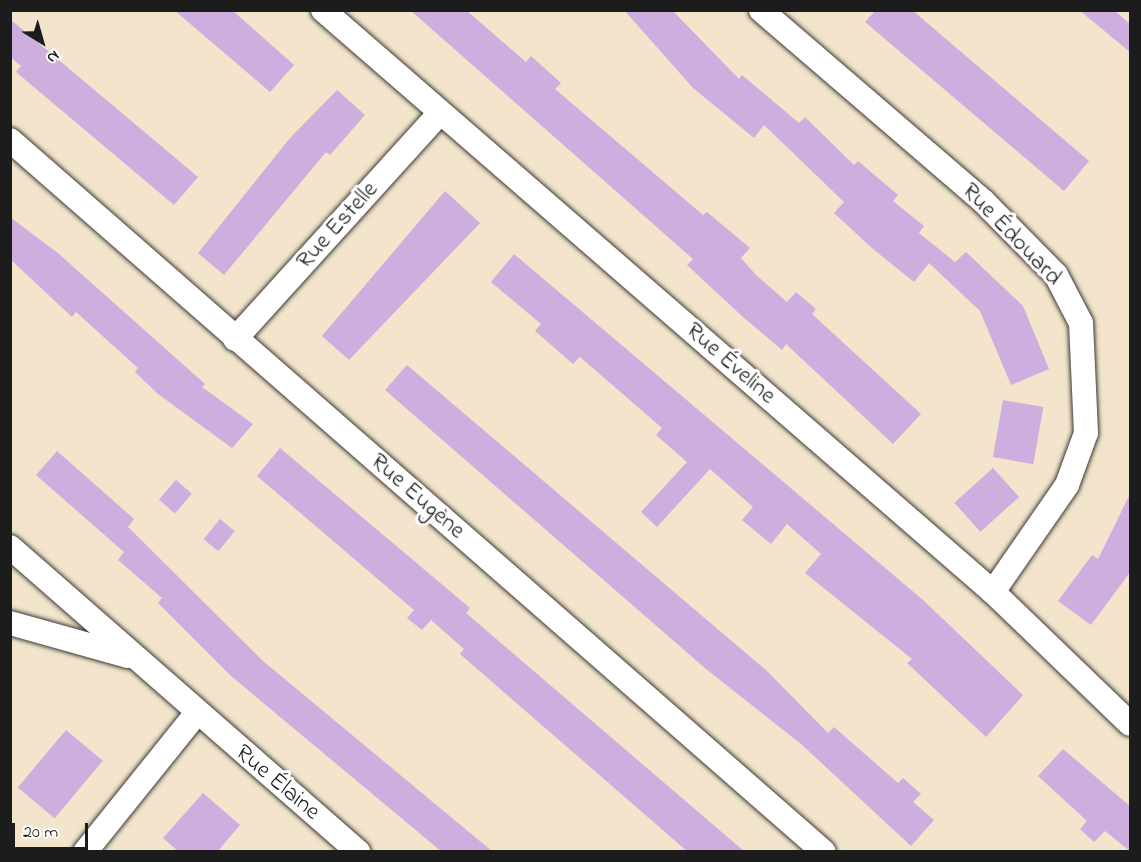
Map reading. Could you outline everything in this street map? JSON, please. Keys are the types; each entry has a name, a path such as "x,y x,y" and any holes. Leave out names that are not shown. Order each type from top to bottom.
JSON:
{"street":[{"name":"Rue Éveline","path":"323,10 993,592 1131,724"},
{"name":"Rue Édouard","path":"760,10 983,201 1056,275 1082,323 1086,433 1067,485 993,592"},
{"name":"Rue Estelle","path":"235,339 440,113"},
{"name":"Rue Eugène","path":"10,140 824,852"},
{"name":"Rue Élaine","path":"10,547 196,714 358,852"},
{"name":"Rue Élaine","path":"10,623 131,657"},
{"path":"85,852 196,714"}],"building":[{"path":"174,10 232,10 294,65 270,92"},
{"path":"410,10 466,10 526,62 531,56 561,83 555,89 703,215 707,212 750,248 741,258 756,275 787,302 796,292 816,309 812,314 921,414 893,444 786,344 782,350 743,317 687,265 693,259"},
{"path":"624,10 672,10 739,79 742,75 799,123 805,117 854,165 858,161 898,195 893,201 924,226 919,233 955,262 966,252 1023,306 1049,369 1011,385 980,311 929,263 914,282 873,249 834,213 844,202 764,125 754,138 693,88"},
{"path":"876,10 912,10 1089,161 1064,191 865,22"},
{"path":"1079,10 1114,10 1131,25 1131,53"},
{"path":"10,19 198,177 174,205 16,72 21,66 10,57"},
{"path":"337,90 365,115 330,155 326,152 224,275 198,253 290,138"},
{"path":"445,191 480,223 349,360 322,336"},
{"path":"10,217 59,254 205,384 202,387 253,424 232,448 158,394 135,372 138,368 76,312 72,317 10,259"},
{"path":"514,254 923,600 1023,695 986,737 907,663 912,659 805,573 821,554 787,524 771,544 742,520 753,507 710,469 657,527 641,512 687,462 656,435 662,428 580,357 573,364 535,331 541,324 491,282"},
{"path":"407,365 767,671 828,733 834,727 898,783 903,778 921,794 913,802 934,820 911,846 801,744 706,669 385,390"},
{"path":"1003,400 1043,407 1033,464 993,457"},
{"path":"280,448 470,608 466,613 745,852 688,852 460,654 464,649 431,620 422,630 407,618 414,610 257,476"},
{"path":"57,451 134,519 128,527 263,661 493,852 442,852 231,676 158,603 162,598 118,560 124,552 36,475"},
{"path":"993,468 1019,497 980,532 954,503"},
{"path":"176,480 192,494 175,513 159,500"},
{"path":"1131,492 1131,571 1091,625 1058,601 1092,555 1098,559"},
{"path":"220,519 235,531 218,551 204,539"},
{"path":"66,730 103,761 55,818 18,787"},
{"path":"1063,749 1131,807 1131,852 1105,831 1094,842 1080,829 1087,821 1038,776"},
{"path":"203,793 240,825 217,852 179,852 163,838"}]}
